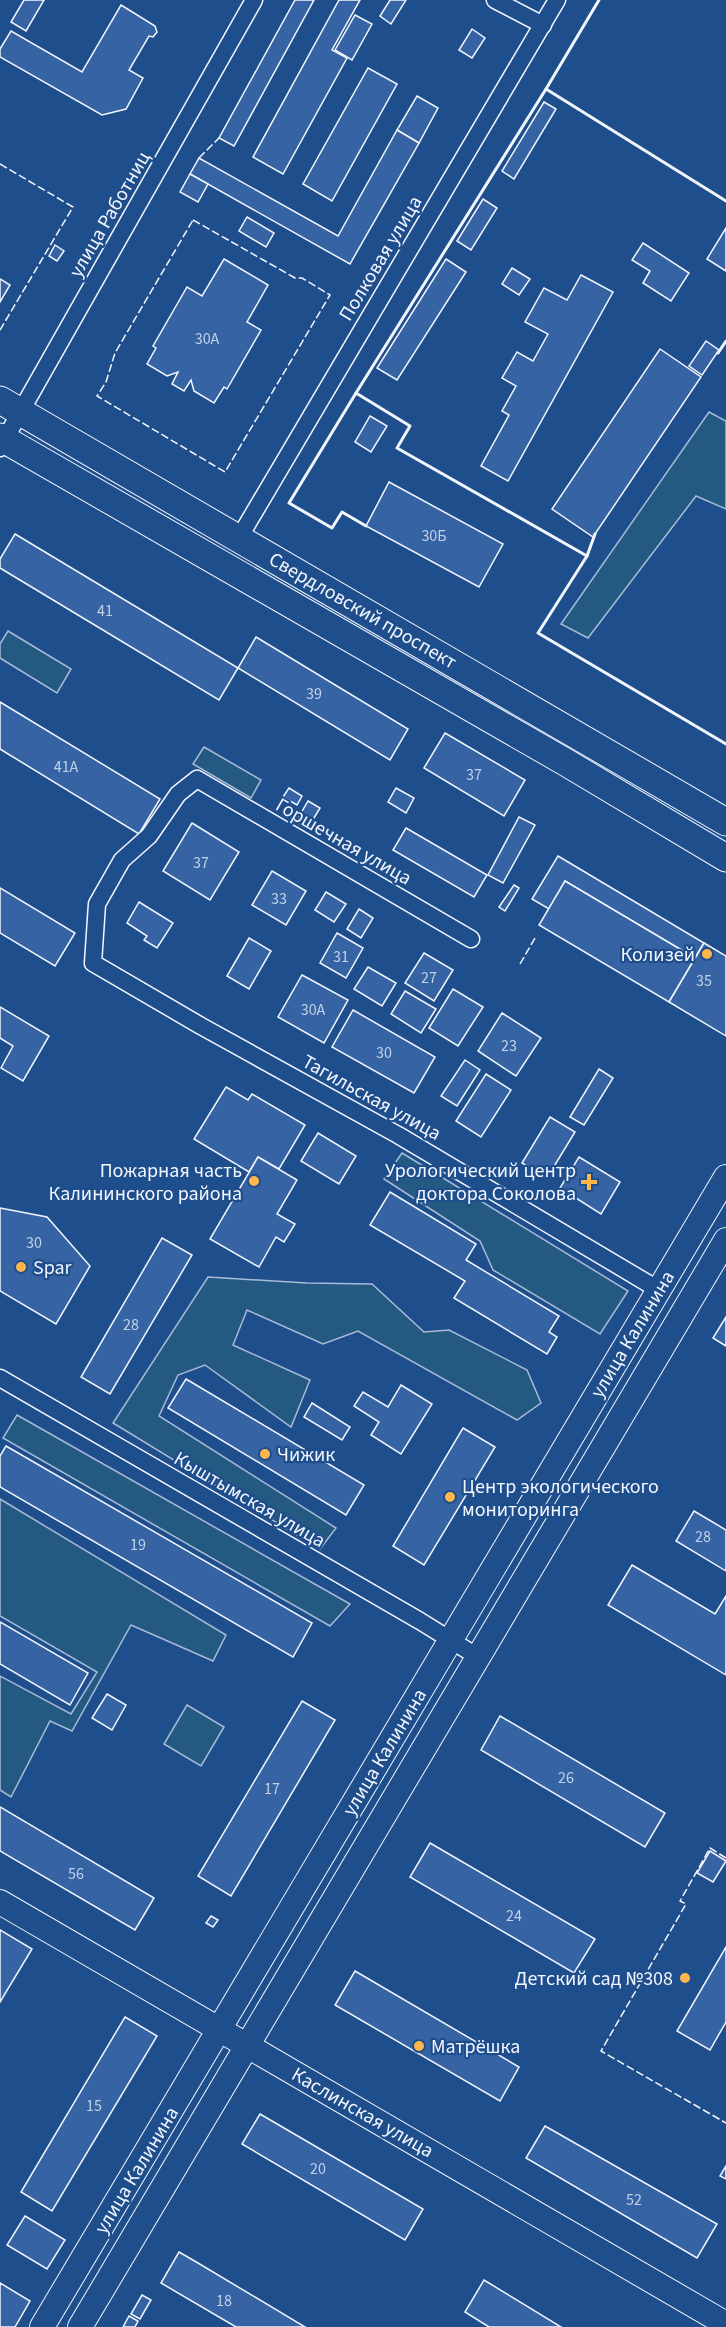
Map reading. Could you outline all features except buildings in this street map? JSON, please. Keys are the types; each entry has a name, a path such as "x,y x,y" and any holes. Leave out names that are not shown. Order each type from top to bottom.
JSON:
{"main road":[{"name":"Свердловский проспект","path":"11,406 726,822"},
{"name":"Свердловский проспект","path":"2,442 557,758 726,858"},
{"name":"улица Калинина","path":"42,2327 726,1177"},
{"name":"улица Калинина","path":"80,2327 726,1240"},
{"name":"Каслинская улица","path":"0,1902 726,2324"}],"street":[{"name":"улица Работниц","path":"2,442 11,406 254,0"},
{"path":"495,0 543,26"},
{"name":"Полковая улица","path":"239,538 557,0"},
{"name":"Горшечная улица","path":"93,963 97,904 122,860 149,836 178,794 197,779 471,939"},
{"name":"Тагильская улица","path":"93,963 201,1026 398,1135 659,1290"},
{"name":"Кыштымская улица","path":"0,1378 478,1657"}],"shaded area":[{"path":"709,412 726,421 726,509 696,496 588,638 561,624"},
{"path":"8,631 71,669 57,693 0,658 0,644"},
{"path":"204,747 261,780 251,798 193,764"},
{"path":"402,1153 628,1291 600,1334 493,1270 480,1241 384,1179"},
{"path":"208,1277 372,1284 424,1332 449,1330 527,1370 541,1403 517,1420 358,1331 323,1344 247,1310 233,1345 310,1380 291,1427 205,1365 178,1375 159,1416 336,1528 320,1549 113,1423"},
{"path":"17,1415 350,1604 330,1626 3,1438"},
{"path":"0,1499 226,1635 213,1661 131,1625 72,1731 50,1721 11,1797 0,1790 0,1676 71,1714 97,1672 0,1616"},
{"path":"187,1705 224,1727 201,1766 164,1744"}],"fence":[{"path":"199,158 219,138"},
{"path":"0,164 73,207 0,330"},
{"path":"193,220 295,278 302,278 330,295 225,472 97,396 106,382 115,353 193,220"},
{"path":"520,964 535,938"},
{"path":"726,1858 710,1848 680,1901 686,1904 601,2051 726,2123"}],"wall":[{"path":"599,0 546,89 726,201"},
{"path":"356,393 546,89"},
{"path":"718,353 726,341"},
{"path":"366,526 342,512 332,528 289,503 356,393 410,426 397,448 587,556"},
{"path":"595,534 587,556 538,633 726,744"}],"place":[{"name":"Колизей","path":"707,954"},
{"name":"Пожарная часть Калининского района","path":"254,1181"},
{"name":"Урологический центр доктора Соколова","path":"589,1182"},
{"name":"Spar","path":"21,1267"},
{"name":"Чижик","path":"265,1454"},
{"name":"Центр экологического мониторинга","path":"450,1497"},
{"name":"Детский сад №308","path":"685,1978"},
{"name":"Матрёшка","path":"419,2046"}]}
